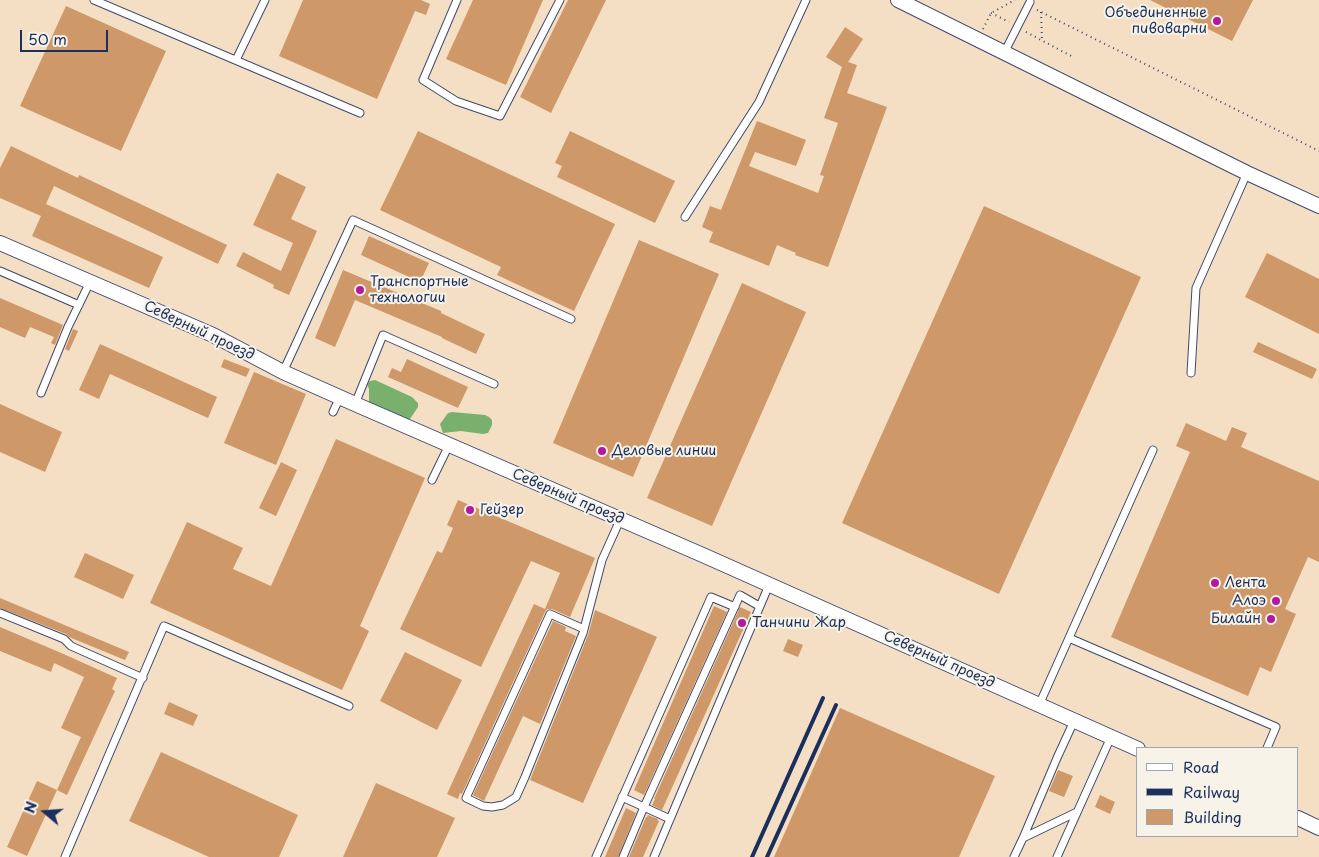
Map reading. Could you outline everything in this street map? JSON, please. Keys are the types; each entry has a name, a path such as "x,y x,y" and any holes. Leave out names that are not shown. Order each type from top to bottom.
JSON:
{"street":[{"path":"898,0 1247,173 1319,206"},
{"name":"Северный проезд","path":"0,243 214,335 283,372 1136,748"},
{"path":"1299,818 1319,828"}],"lane":[{"path":"94,0 360,113"},
{"path":"236,60 265,0"},
{"path":"457,0 423,80 456,101 500,116 560,0"},
{"path":"685,217 759,102 806,0"},
{"path":"1004,53 1029,4"},
{"path":"1191,373 1196,288 1247,173"},
{"path":"283,372 353,220 570,319"},
{"path":"0,271 79,305"},
{"path":"42,393 68,327 90,282"},
{"path":"355,404 383,335 494,384"},
{"path":"333,412 340,397"},
{"path":"432,480 449,445"},
{"path":"1039,705 1153,450"},
{"path":"584,629 550,614 466,798 483,806 492,807 503,805 516,797 584,629 602,560 620,520"},
{"path":"654,857 769,585"},
{"path":"623,857 740,595 760,606"},
{"path":"596,857 711,597 735,607"},
{"path":"0,613 64,639 71,646 143,678"},
{"path":"65,857 164,626 349,706"},
{"path":"1068,638 1276,727 1267,747"},
{"path":"1014,857 1074,721"},
{"path":"1057,857 1111,737"},
{"path":"622,797 670,819"},
{"path":"1023,838 1077,812"}],"path":[{"path":"977,40 991,13 1015,0"},
{"path":"1029,4 1041,12 1319,151"},
{"path":"1041,12 1042,40"},
{"path":"991,13 1073,56"}],"green space":[{"path":"375,380 412,397 418,403 418,407 410,419 369,403 367,384"},
{"path":"448,413 485,415 492,420 492,425 488,433 483,434 461,431 443,433 440,424"}],"building":[{"path":"303,0 421,0 430,4 426,15 415,11 377,99 279,56"},
{"path":"473,0 543,0 506,85 446,59"},
{"path":"568,0 606,0 551,113 520,97"},
{"name":"Объединенные пивоварни","path":"1150,0 1253,0 1232,41"},
{"path":"66,6 166,51 121,151 20,106"},
{"path":"845,27 863,39 848,62 857,65 847,93 887,107 828,267 795,255 796,253 777,245 769,266 709,242 713,232 702,227 710,206 721,210 757,121 806,140 796,166 755,152 749,166 818,193 824,176 820,175 838,123 824,118 842,67 826,57"},
{"path":"418,131 615,224 574,311 497,275 501,267 380,210"},
{"path":"570,131 675,181 655,223 557,177 562,166 555,163"},
{"path":"11,146 78,178 79,175 227,245 218,264 54,186 46,204 163,257 149,288 32,236 41,216 0,198 0,168"},
{"path":"277,173 306,187 291,219 317,231 289,295 273,288 274,285 236,266 243,252 281,271 293,243 253,225"},
{"path":"984,206 1141,277 999,594 842,523"},
{"path":"369,236 429,263 420,282 361,255"},
{"path":"639,240 719,274 633,477 553,443"},
{"path":"1267,253 1319,279 1319,334 1245,297"},
{"path":"343,270 441,311 441,313 485,334 476,354 442,337 355,300 335,347 315,338"},
{"path":"742,283 806,312 712,526 647,498"},
{"path":"0,298 63,325 55,345 51,343 54,337 30,327 25,338 0,327"},
{"path":"73,329 78,331 69,351 65,349"},
{"path":"1258,342 1317,369 1312,379 1253,352"},
{"path":"100,344 217,397 208,418 110,374 99,399 79,390"},
{"path":"224,359 250,369 246,377 221,367"},
{"path":"407,359 468,387 458,408 388,377 392,368 401,372"},
{"path":"254,372 306,394 276,465 224,443"},
{"path":"0,404 62,432 45,472 0,452"},
{"name":"Лента","path":"1186,423 1226,441 1232,427 1247,433 1241,447 1319,481 1319,562 1308,557 1285,609 1296,614 1271,672 1260,667 1248,696 1111,637 1190,452 1176,446"},
{"path":"336,439 425,478 360,626 369,631 342,690 150,603 187,522 243,548 233,569 271,586"},
{"path":"281,462 297,470 276,516 259,508"},
{"path":"458,500 595,558 570,617 552,609 547,609 545,612 462,794 460,793 458,799 447,794 534,604 545,609 560,573 531,561 481,667 400,629 437,551 442,553 453,528 447,525"},
{"path":"85,553 134,575 123,599 74,577"},
{"path":"0,598 129,652 125,660 69,637 66,634 0,608"},
{"path":"714,606 727,612 644,795 634,790"},
{"path":"740,607 751,612 662,810 652,805 654,799"},
{"path":"595,610 657,637 583,803 530,780 588,635"},
{"path":"553,621 566,627 565,631 576,636 540,724 523,716 484,801 473,795"},
{"path":"0,627 117,678 112,689 115,691 67,795 57,790 81,737 61,728 84,677 54,663 51,672 0,651"},
{"path":"788,639 803,645 798,657 783,651"},
{"path":"405,652 462,680 437,730 380,701"},
{"path":"169,702 198,715 193,726 164,714"},
{"path":"840,708 995,776 959,857 774,857"},
{"path":"161,752 298,815 279,857 209,857 129,821"},
{"path":"1058,770 1073,776 1064,797 1049,791"},
{"path":"37,781 57,790 27,856 7,847"},
{"path":"376,783 455,818 437,857 343,857"},
{"path":"1100,795 1115,802 1110,814 1095,807"},
{"path":"626,808 636,813 618,857 605,857"},
{"path":"648,815 659,821 643,857 629,857 646,817"}],"railway":[{"path":"752,857 823,698"},
{"path":"767,857 836,705"}],"place":[{"name":"Объединенные пивоварни","path":"1217,21"},
{"name":"Транспортные технологии","path":"360,290"},
{"name":"Деловые линии","path":"602,451"},
{"name":"Гейзер","path":"470,510"},
{"name":"Лента","path":"1215,583"},
{"name":"Алоэ","path":"1276,601"},
{"name":"Билайн","path":"1271,619"},
{"name":"Танчини Жар","path":"742,623"}]}
